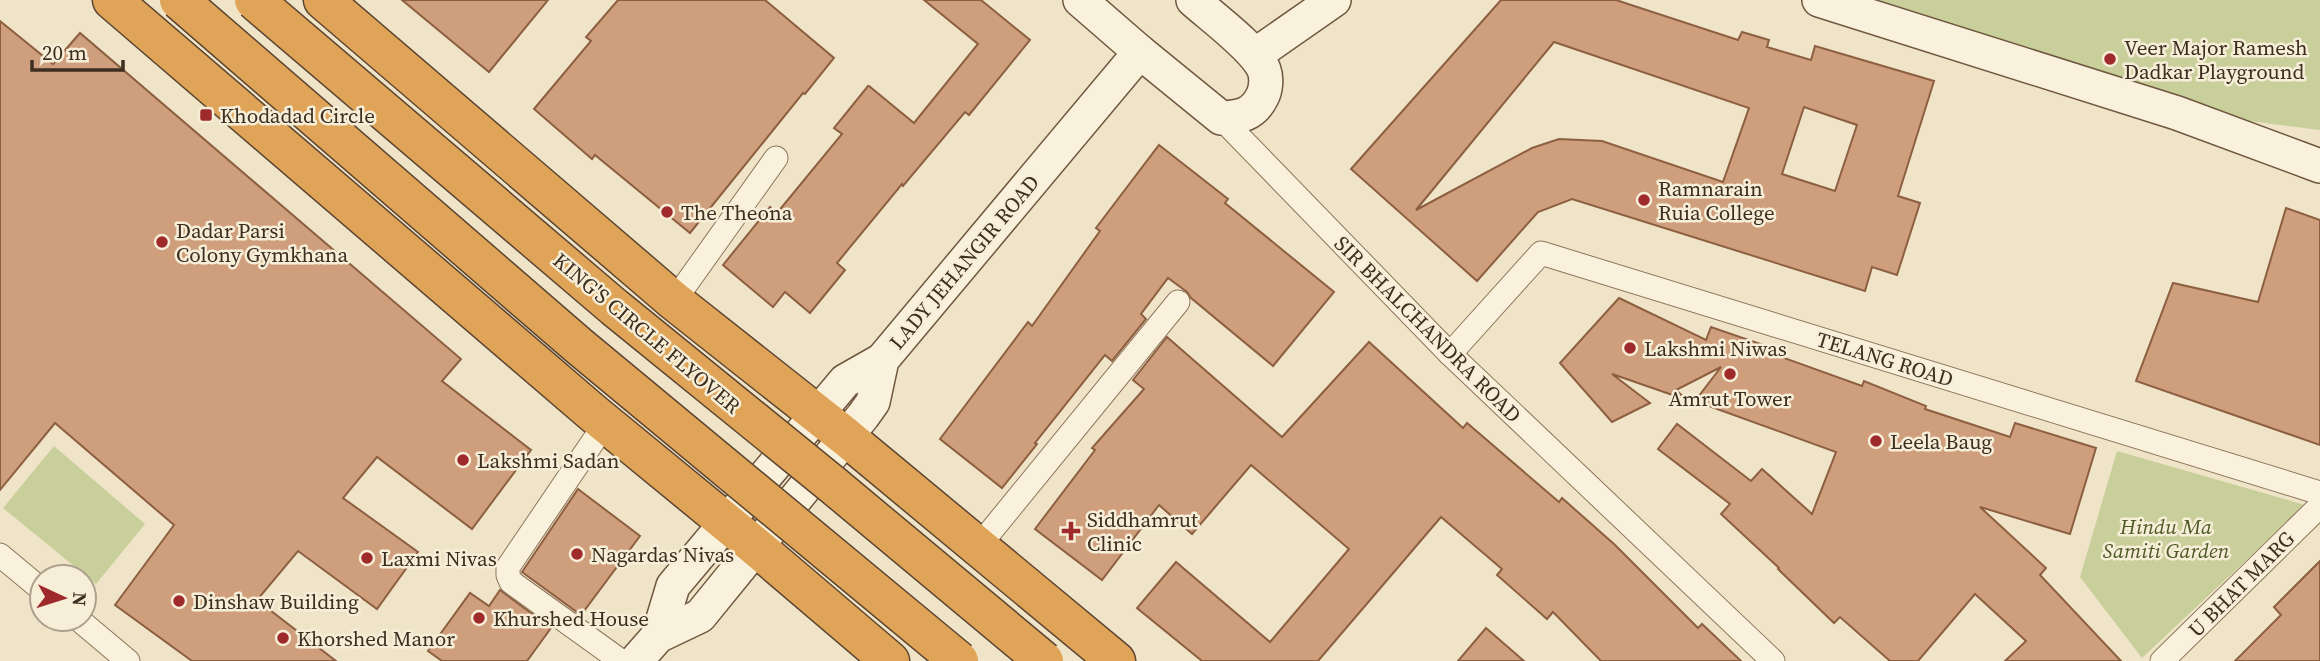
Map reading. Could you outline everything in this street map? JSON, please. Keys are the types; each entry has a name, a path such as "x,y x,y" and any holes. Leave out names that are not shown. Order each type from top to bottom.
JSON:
{"highway":[{"path":"112,0 605,424 741,534 890,661"},
{"path":"178,0 579,346 959,661"},
{"name":"KING'S CIRCLE FLYOVER","path":"254,0 614,307 1044,661"},
{"path":"323,0 674,300 831,425 1116,661"}],"street":[{"name":"SIR BHALCHANDRA ROAD","path":"1080,0 1221,118 1450,354 1773,661"},
{"path":"1193,0 1255,55 1265,72 1266,91 1256,108 1240,117 1221,118"},
{"path":"1255,55 1334,0"},
{"path":"1819,0 2178,113 2320,166"},
{"name":"LADY JEHANGIR ROAD","path":"636,661 658,636 700,616 741,534 831,425 873,402 882,360 1140,52"},
{"path":"674,300 776,158"},
{"name":"TELANG ROAD","path":"1450,354 1541,253 2320,493"},
{"path":"978,547 1178,302"},
{"path":"605,424 508,567 508,575 511,582 621,661"},
{"name":"U BHAT MARG","path":"2162,661 2320,506"},
{"path":"0,555 28,578"},
{"path":"95,633 128,661"}],"green space":[{"name":"Veer Major Ramesh Dadkar Playground","path":"1830,0 2320,0 2320,130 2179,112"},
{"path":"54,446 145,524 98,582 98,563 70,563 3,508"},
{"name":"Hindu Ma Samiti Garden","path":"2117,451 2305,505 2142,658 2080,577"}],"building":[{"path":"402,0 548,0 489,72"},
{"path":"618,0 765,0 834,58 690,233 595,155 592,159 534,109 591,41 586,37"},
{"path":"924,0 981,0 1030,40 969,115 965,112 837,263 845,270 810,313 785,292 773,307 723,265 770,207 777,213 842,134 834,128 868,86 914,123 978,44"},
{"path":"1501,0 1616,0 1738,40 1742,32 1769,40 1767,47 1811,60 1815,46 1934,81 1898,196 1920,203 1897,275 1872,267 1865,291 1572,199 1538,212 1477,281 1351,169","holes":["1554,42 1749,108 1723,182 1602,141 1559,139 1532,148 1416,210","1804,107 1857,125 1835,191 1782,174"]},
{"name":"Dadar Parsi Colony Gymkhana","path":"0,21 53,64 80,33 461,359 442,381 531,450 472,529 377,457 343,498 418,552 377,609 298,551 257,600 336,661 192,661 115,605 174,525 55,423 0,490"},
{"path":"1159,145 1228,199 1225,203 1334,292 1273,366 1168,278 1141,314 1146,319 1112,361 1105,355 1002,488 940,439 1028,322 1032,326 1100,231 1096,228"},
{"path":"2286,208 2320,220 2320,445 2136,381 2173,283 2258,302"},
{"path":"1619,298 1706,340 1711,327 1775,349 1773,354 1862,386 1864,381 1926,406 1925,409 2010,437 2015,423 2096,448 2070,534 1980,507 2046,568 2040,575 2121,661 2005,661 2026,641 1975,594 1918,661 1890,661 1840,617 1834,623 1721,514 1730,504 1658,449 1677,424 1751,481 1762,469 1812,514 1836,452 1695,401 1721,367 1676,390 1687,400 1612,374 1650,403 1612,422 1560,363"},
{"path":"1167,337 1282,437 1369,342 1463,428 1467,423 1559,502 1562,498 1614,544 1698,628 1702,624 1741,661 1601,661 1553,612 1547,619 1497,575 1502,569 1441,517 1318,661 1202,661 1137,608 1176,562 1270,642 1349,549 1251,465 1192,534 1159,505 1102,580 1035,529 1095,450 1092,448 1144,389 1133,380"},
{"name":"Nagardas Nivas","path":"578,489 640,536 581,615 522,572"},
{"path":"2320,561 2320,661 2235,661 2281,615 2274,607"},
{"name":"Khurshed House","path":"500,590 551,628 527,661 442,661 428,651 470,593 489,606"},
{"path":"1486,628 1524,661 1458,661"}],"place":[{"name":"Veer Major Ramesh Dadkar Playground","path":"2110,59"},
{"name":"Khodadad Circle","path":"206,115"},
{"name":"Ramnarain Ruia College","path":"1644,200"},
{"name":"The Theona","path":"667,212"},
{"name":"Dadar Parsi Colony Gymkhana","path":"162,242"},
{"name":"Lakshmi Niwas","path":"1630,348"},
{"name":"Amrut Tower","path":"1730,374"},
{"name":"Leela Baug","path":"1876,441"},
{"name":"Lakshmi Sadan","path":"463,460"},
{"name":"Siddhamrut Clinic","path":"1071,531"},
{"name":"Nagardas Nivas","path":"577,554"},
{"name":"Laxmi Nivas","path":"367,558"},
{"name":"Dinshaw Building","path":"179,601"},
{"name":"Khurshed House","path":"479,618"},
{"name":"Khorshed Manor","path":"283,638"}]}
